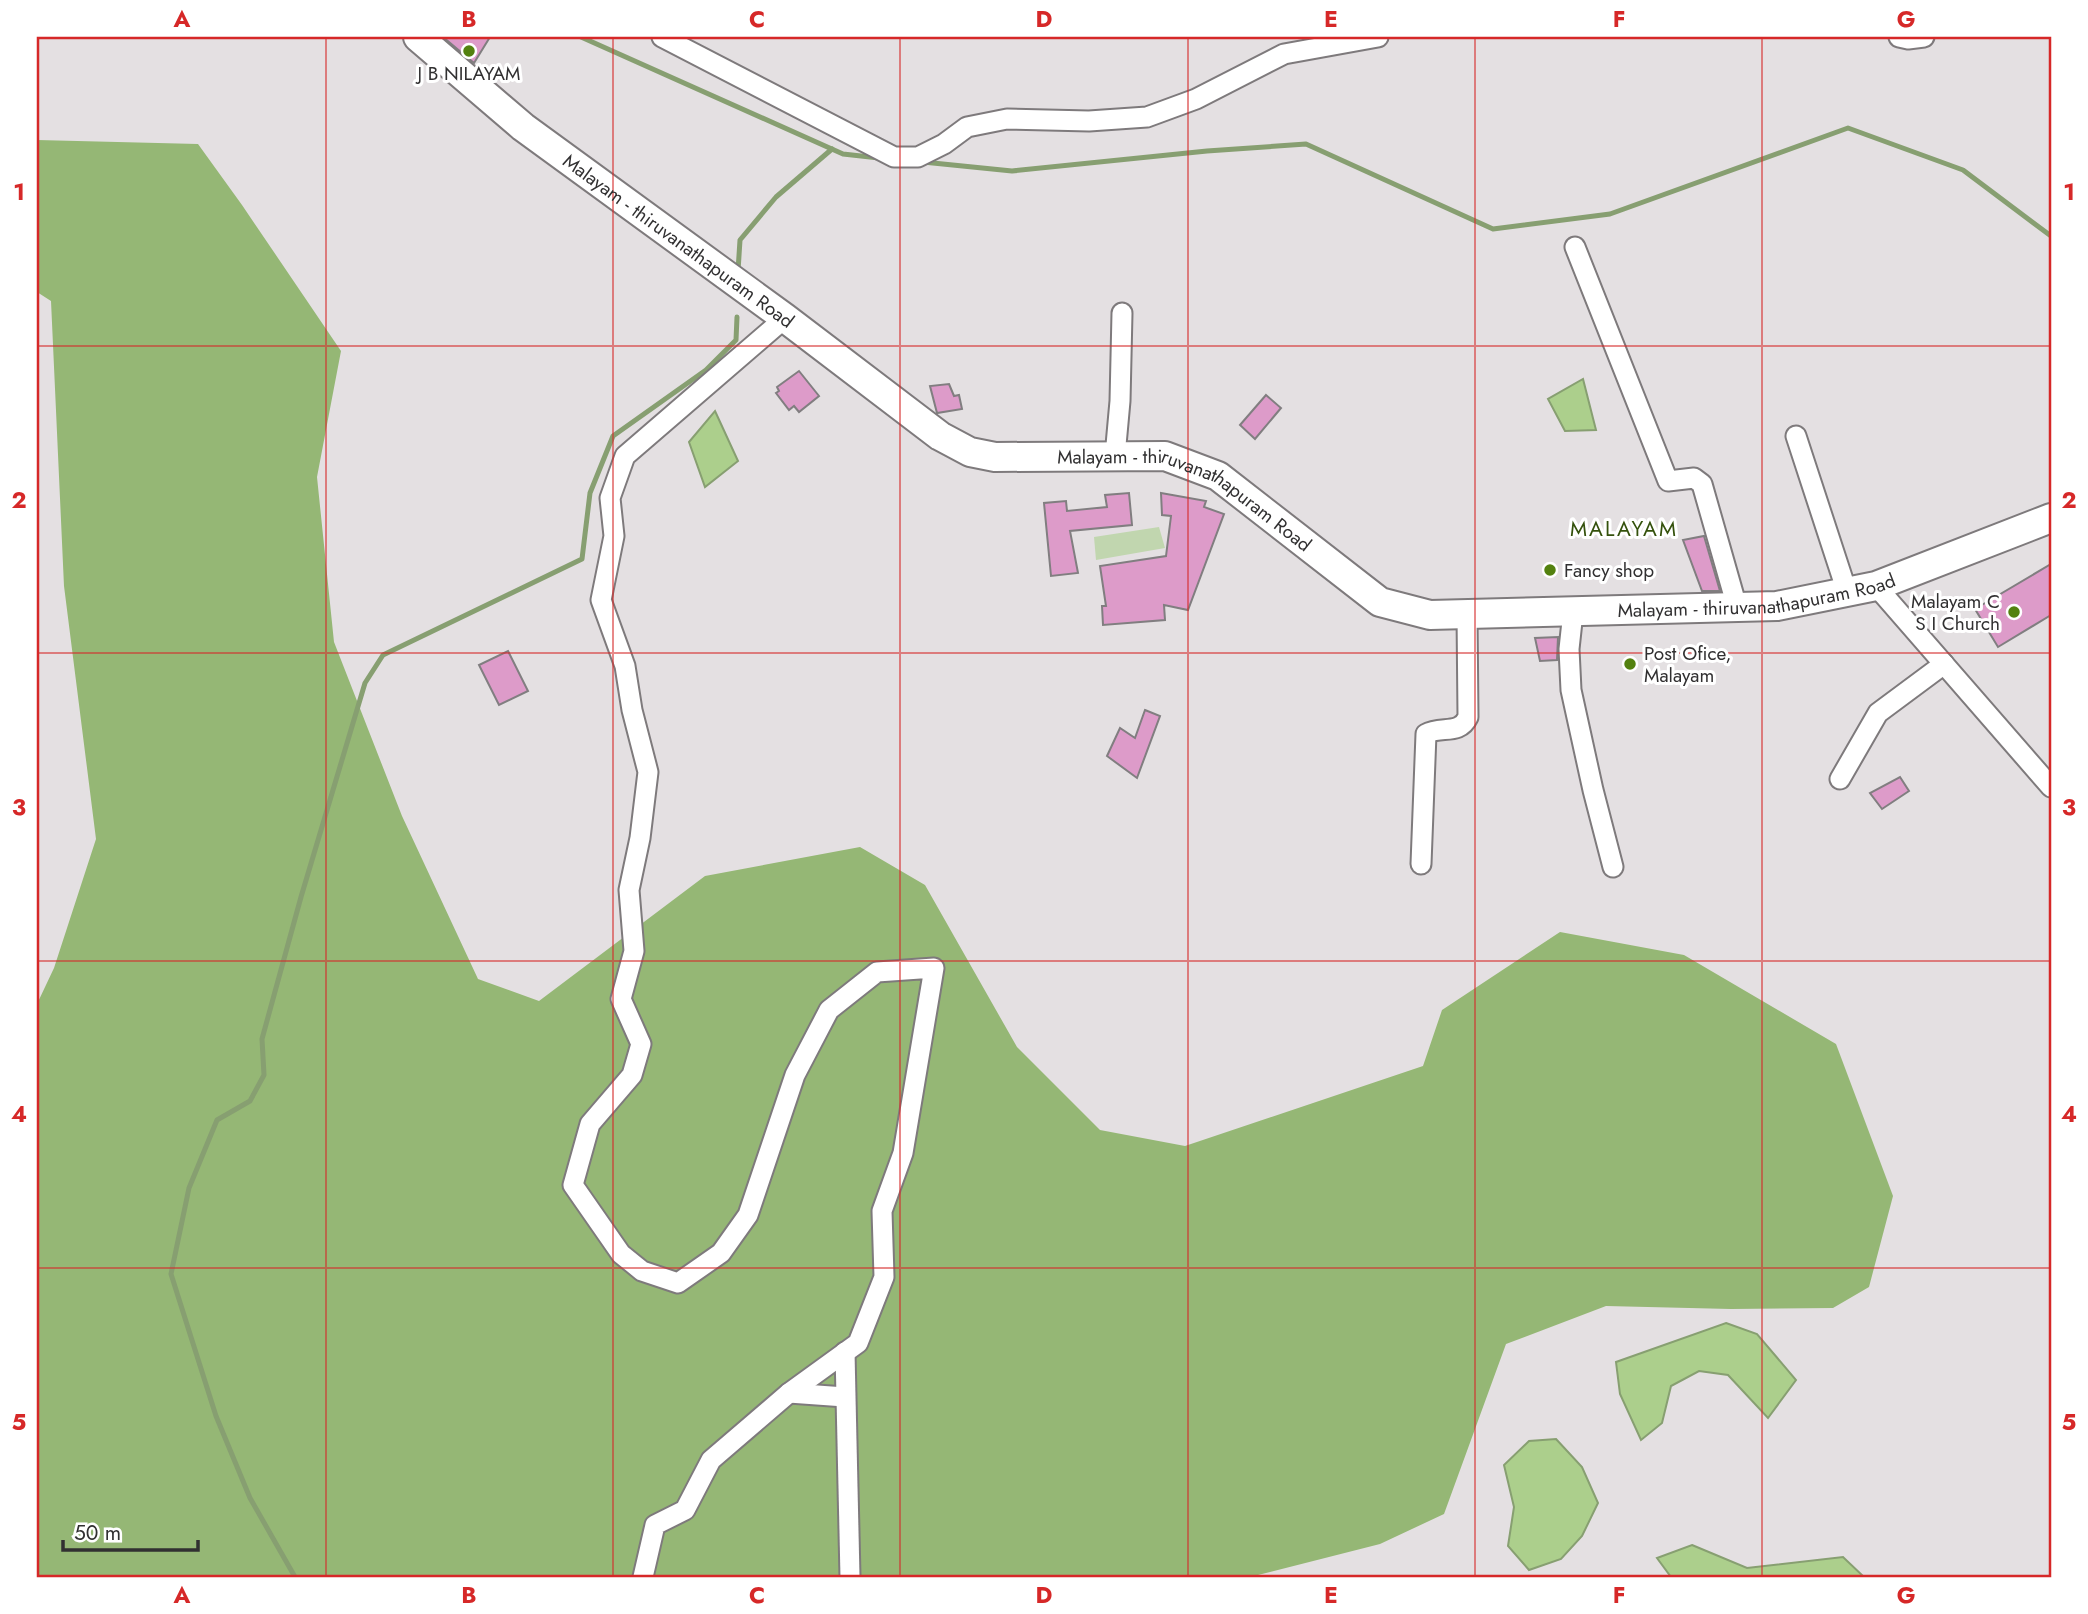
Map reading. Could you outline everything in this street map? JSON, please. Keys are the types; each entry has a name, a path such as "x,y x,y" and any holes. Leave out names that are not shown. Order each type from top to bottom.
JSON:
{"main road":[{"name":"Malayam - thiruvanathapuram Road","path":"418,37 523,127 785,318 940,436 970,452 995,457 1165,456 1218,476 1380,602 1430,615 1777,606 1876,586 2051,518"}],"street":[{"path":"662,37 894,157 918,157 944,144 967,127 1007,119 1089,121 1147,117 1196,99 1284,54 1378,37"},
{"path":"1899,37 1924,37"},
{"path":"1575,247 1668,481 1694,478 1702,484 1737,607"},
{"path":"1115,456 1120,401 1122,313"},
{"path":"643,1577 655,1525 685,1510 710,1460 789,1393 858,1343 884,1277 882,1211 903,1153 934,968 877,972 829,1010 795,1076 748,1215 721,1253 678,1283 642,1271 621,1254 573,1185 590,1124 632,1074 641,1044 621,999 635,951 629,890 640,838 648,772 632,710 625,666 601,600 614,536 610,498 625,456 785,318"},
{"path":"1796,436 1847,592"},
{"path":"1876,586 2051,787"},
{"path":"1573,612 1569,649 1571,690 1592,790 1613,867"},
{"path":"1421,864 1426,734 1433,730 1457,729 1464,725 1468,717 1467,614"},
{"path":"1840,779 1878,713 1944,664"},
{"path":"845,1352 850,1577"},
{"path":"789,1393 845,1397"}],"shaded area":[{"path":"37,140 198,144 341,351 317,477 334,642 402,816 478,979 539,1001 705,876 860,847 925,885 1017,1047 1100,1130 1185,1146 1423,1066 1442,1010 1560,932 1684,955 1836,1044 1893,1196 1869,1287 1833,1308 1606,1306 1506,1344 1444,1514 1380,1544 1250,1577 37,1577 37,1004 54,968 96,839 64,586 51,301 37,292"},
{"path":"1583,379 1596,430 1565,431 1548,399"},
{"path":"715,411 738,461 705,487 689,442"},
{"path":"1159,527 1165,548 1096,560 1094,537"},
{"path":"1726,1323 1757,1334 1796,1380 1768,1418 1728,1375 1699,1371 1671,1386 1662,1423 1641,1440 1620,1394 1616,1362"},
{"path":"1556,1439 1582,1467 1598,1503 1582,1536 1561,1559 1529,1570 1508,1546 1514,1507 1504,1465 1529,1441"},
{"path":"1692,1545 1747,1568 1843,1557 1864,1577 1671,1577 1657,1558"}],"building":[{"name":"J B NILAYAM","path":"443,37 490,37 474,63"},
{"path":"799,371 819,396 799,412 794,406 789,410 776,393 779,391 777,387"},
{"path":"949,384 954,396 959,395 962,409 937,413 930,386"},
{"path":"1266,395 1281,408 1255,439 1240,425"},
{"path":"1129,493 1132,525 1070,531 1078,573 1051,576 1044,503 1066,501 1067,511 1107,507 1105,495"},
{"path":"1161,493 1206,501 1204,507 1224,514 1188,610 1164,605 1165,620 1103,625 1102,606 1106,606 1100,566 1166,556 1171,516 1162,515"},
{"path":"1704,536 1720,591 1702,591 1683,540"},
{"name":"Malayam C S I Church","path":"2051,564 2051,615 1998,647 1975,609"},
{"path":"1558,637 1557,660 1540,661 1535,638"},
{"path":"508,651 528,691 499,705 479,665"},
{"path":"1145,710 1160,716 1137,778 1107,756 1120,728 1135,738"},
{"path":"1900,777 1909,791 1882,809 1870,793"}],"waterway":[{"path":"581,37 843,154 879,158"},
{"path":"923,162 1012,171 1306,144 1493,229 1610,214 1848,128 1963,170 2051,236"},
{"path":"738,271 740,240 776,197 832,149"},
{"path":"295,1577 250,1498 216,1416 171,1274 189,1188 217,1120 250,1101 264,1075 262,1039 365,683 383,655 582,559 590,493 613,436 706,370 736,340 737,317"}],"place":[{"name":"J B NILAYAM","path":"469,51"},
{"name":"Fancy shop","path":"1550,570"},
{"name":"Malayam C S I Church","path":"2014,612"},
{"name":"Post Ofice, Malayam","path":"1630,664"}],"district":[{"name":"MALAYAM","path":"1624,529"}]}
